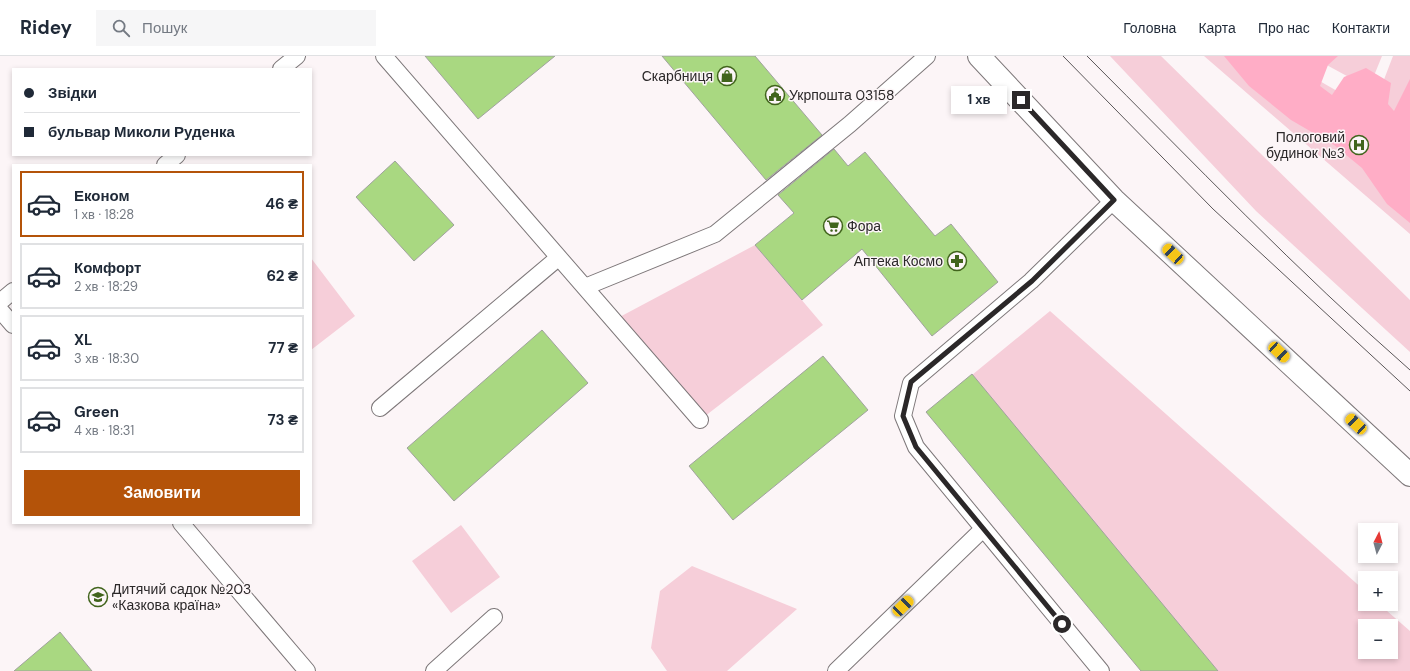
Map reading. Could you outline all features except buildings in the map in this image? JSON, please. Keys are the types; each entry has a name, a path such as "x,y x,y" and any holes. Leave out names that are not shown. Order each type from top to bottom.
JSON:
{"street":[{"path":"979,56 1114,200 1410,475"}],"lane":[{"path":"283,68 297,56"},
{"path":"384,56 700,420"},
{"path":"585,287 715,234 850,124 927,56"},
{"path":"166,164 177,156"},
{"path":"1101,671 916,447 903,416 911,382 1032,281 1114,200"},
{"path":"380,408 558,258"},
{"path":"0,302 12,292"},
{"path":"0,310 12,324"},
{"path":"182,524 307,671"},
{"path":"836,671 983,529"},
{"path":"434,671 494,617"}],"shaded area":[{"path":"1110,56 1161,56 1410,300 1410,352 1256,211"},
{"name":"Пологовий будинок №3","path":"1204,56 1276,56 1372,111 1393,56 1410,56 1410,234"},
{"name":"Пологовий будинок №3","path":"1224,56 1338,56 1328,65 1320,86 1332,95 1344,77 1366,68 1391,83 1388,104 1394,111 1410,79 1410,223 1387,204 1362,168 1334,145 1291,120 1249,86"},
{"path":"1310,56 1382,56 1369,88"},
{"path":"755,245 823,325 700,420 614,320"},
{"path":"312,259 355,316 312,349"},
{"path":"1050,311 1358,585 1358,611 1387,611 1396,619 1358,619 1358,659 1398,659 1398,621 1410,631 1410,671 1218,671 972,375"},
{"path":"461,525 500,577 451,613 412,561"},
{"path":"692,566 797,609 727,671 667,671 651,648 660,591"}],"tram line":[{"path":"1063,56 1213,209 1410,391"},
{"path":"1087,56 1286,255 1410,370"}],"place":[{"name":"Скарбниця","path":"727,76"},
{"name":"Укрпошта 03158","path":"775,95"},
{"name":"Пологовий будинок №3","path":"1359,145"},
{"name":"Фора","path":"833,226"},
{"name":"Аптека Космо","path":"957,261"},
{"name":"Дитячий садок №203 «Казкова країна»","path":"98,597"}],"route":[{"path":"1021,100 1114,200 1032,281 911,382 903,416 916,447 1062,624"}]}
